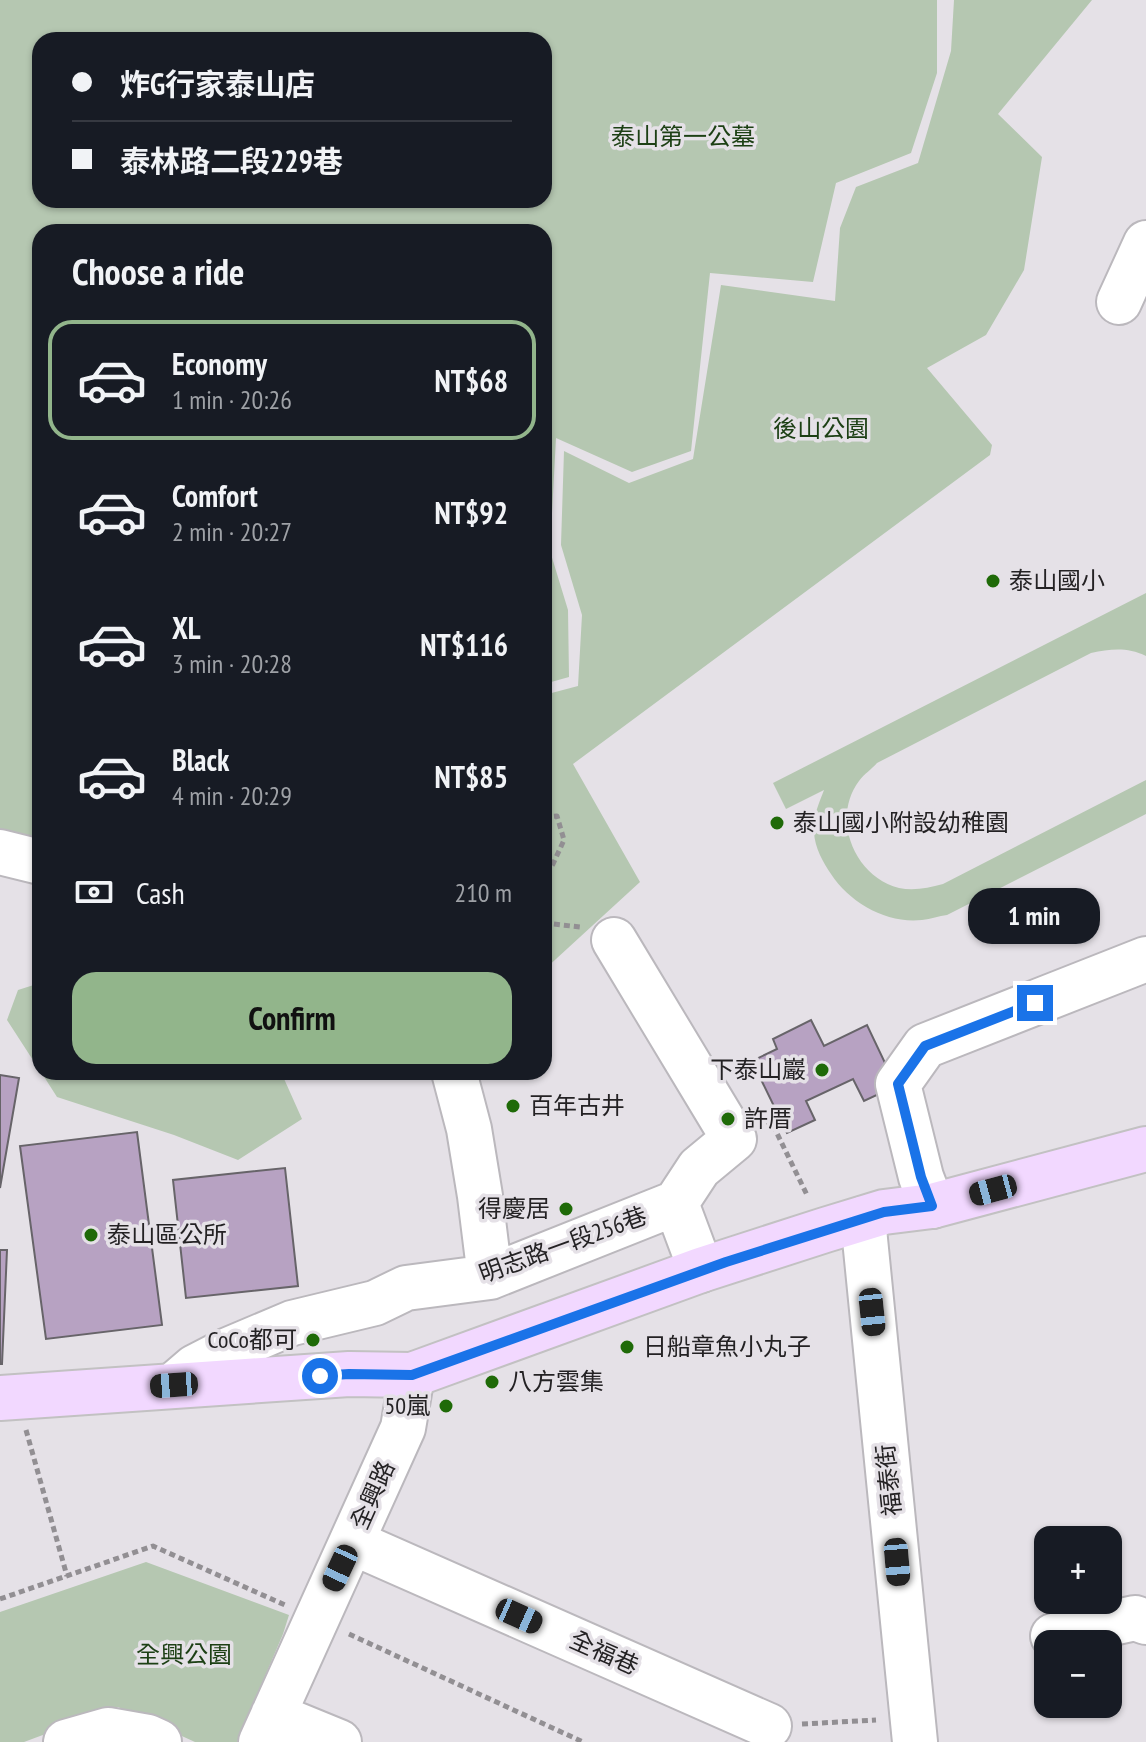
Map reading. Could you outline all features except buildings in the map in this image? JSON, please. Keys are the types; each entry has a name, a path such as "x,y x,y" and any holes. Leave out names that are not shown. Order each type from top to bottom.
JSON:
{"main road":[{"path":"8,1397 349,1374 412,1375 701,1270 844,1224 884,1212 932,1206 1146,1149"}],"street":[{"path":"1119,302 1146,243"},
{"path":"0,852 32,860"},
{"path":"614,940 734,1139"},
{"path":"932,1206 921,1177 898,1084 925,1046 1146,959"},
{"path":"456,1080 469,1129 490,1277"},
{"name":"明志路一段256巷","path":"174,1385 206,1361 292,1323 375,1303 406,1288 490,1277 676,1203 699,1168 734,1139"},
{"path":"676,1203 701,1270"},
{"name":"福泰街","path":"844,1224 914,1730"},
{"name":"全興路","path":"267,1728 403,1428 412,1375"},
{"name":"全福巷","path":"352,1542 769,1726"},
{"path":"1080,1630 1135,1618 1146,1622"},
{"path":"267,1728 339,1742"},
{"path":"66,1742 108,1730 159,1742"}],"path":[{"path":"552,816 557,816 564,840 552,865"},
{"path":"734,1139 771,1121 844,1224"},
{"path":"8,1397 67,1576"},
{"path":"0,1599 153,1546 583,1742"},
{"path":"769,1726 914,1730"}],"green space":[{"name":"泰山第一公墓","path":"0,0 937,0 937,73 911,153 836,183 813,282 710,273 691,451 632,472 556,438 552,513 552,224 32,224 32,845 0,828"},
{"name":"後山公園","path":"954,0 1092,0 998,114 1042,157 1024,270 986,335 927,368 992,445 990,455 573,764 640,882 552,963 552,693 578,686 582,615 561,545 564,451 629,483 693,459 721,285 835,301 840,228 856,187 918,163 951,51"},
{"name":"泰山第一公墓","path":"552,558 568,610 569,677 552,682"},
{"path":"1146,593 1146,656 1119,650 1091,653 877,763 859,781 851,796 847,828 859,859 870,872 883,882 910,889 943,884 1146,780 1146,814 947,915 922,920 896,919 870,909 848,894 822,860 815,839 815,817 824,790 786,809 773,783"},
{"path":"32,986 32,1059 7,1020 18,990"},
{"path":"46,1080 285,1080 302,1119 238,1160 174,1135 57,1097"},
{"name":"全興公園","path":"146,1562 289,1615 237,1742 195,1742 118,1707 24,1742 0,1742 0,1612"}],"place":[{"name":"泰山國小","path":"993,581"},
{"name":"泰山國小附設幼稚園","path":"777,823"},
{"name":"下泰山巖","path":"822,1070"},
{"name":"百年古井","path":"513,1106"},
{"name":"許厝","path":"728,1119"},
{"name":"得慶居","path":"566,1209"},
{"name":"泰山區公所","path":"91,1235"},
{"name":"CoCo都可","path":"313,1340"},
{"name":"日船章魚小丸子","path":"627,1347"},
{"name":"八方雲集","path":"492,1382"},
{"name":"50嵐","path":"446,1406"}],"route":[{"path":"320,1376 412,1375 701,1270 884,1212 932,1206 921,1177 898,1084 925,1046 1035,1003"}]}
